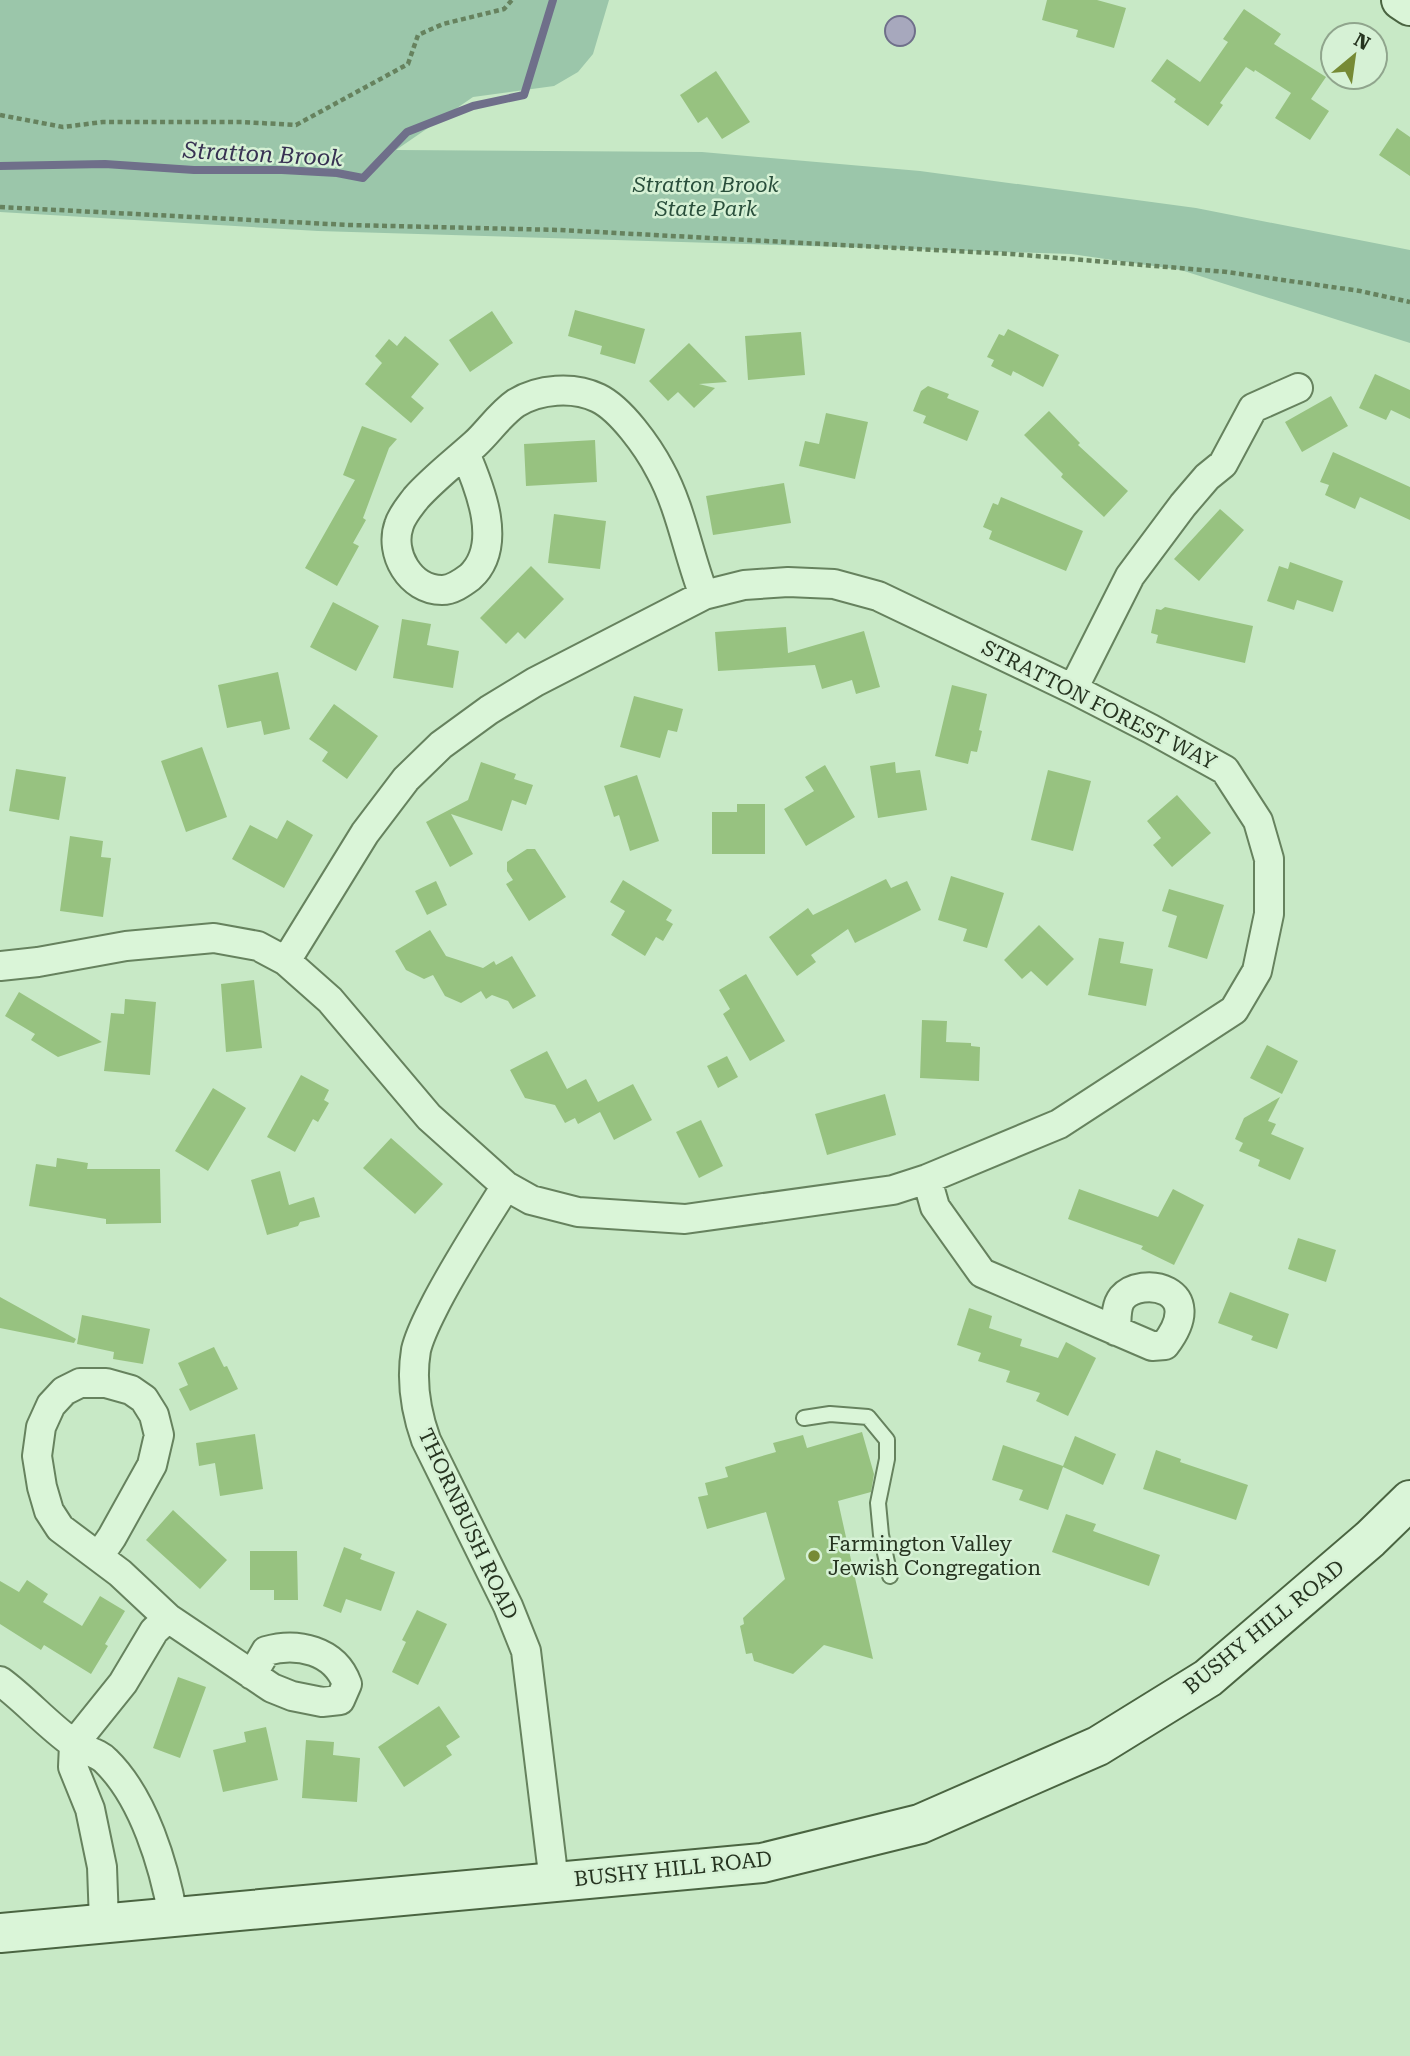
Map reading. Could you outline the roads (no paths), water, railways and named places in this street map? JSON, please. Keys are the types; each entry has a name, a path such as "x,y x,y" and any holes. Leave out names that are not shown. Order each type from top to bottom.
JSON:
{"main road":[{"path":"1401,0 1410,6"},
{"name":"BUSHY HILL ROAD","path":"0,1933 762,1863 920,1824 1098,1746 1208,1678 1370,1539 1410,1500"}],"street":[{"path":"1073,689 1130,576 1183,505 1207,477 1223,464 1254,408 1298,387"},
{"path":"465,453 479,487 487,542 485,558 473,574 459,585 441,590 421,584 405,573 398,552 398,526 409,506 431,481 465,453 515,404 536,394 557,390 598,398 617,412 659,468 674,500 704,595"},
{"name":"STRATTON FOREST WAY","path":"0,966 126,946 214,938 258,946 286,961 330,1000 429,1117 506,1186 531,1200 578,1212 685,1219 893,1190 927,1179 1059,1124 1234,1010 1257,971 1269,914 1269,859 1258,821 1225,770 1073,689 878,596 834,584 788,582 744,585 704,595 535,682 489,710 441,745 407,779 365,833 286,961"},
{"path":"927,1179 935,1207 982,1273 1116,1331"},
{"name":"THORNBUSH ROAD","path":"506,1186 460,1259 424,1327 415,1362 415,1395 417,1413 426,1440 508,1606 526,1651 554,1882"},
{"path":"99,1556 152,1465 159,1435 153,1415 144,1399 131,1390 106,1382 80,1383 64,1391 51,1405 41,1427 37,1456 49,1511 60,1528 145,1594 168,1618 252,1675"},
{"path":"104,1922 102,1867 90,1810 73,1768 74,1744 123,1683 154,1631 168,1618"},
{"path":"0,1681 74,1744 105,1759 127,1786 166,1876 173,1916"}],"lane":[{"path":"804,1418 830,1414 868,1417 887,1440 887,1459 878,1503 881,1535 890,1576"}],"water":[{"path":"900,16 906,17 914,25 914,37 906,45 900,46 894,45 886,37 885,31 886,25 894,17"}],"waterway":[{"name":"Stratton Brook","path":"0,166 105,164 194,170 282,170 337,173 363,178 407,132 473,106 524,95 553,0"}],"place":[{"name":"Farmington Valley Jewish Congregation","path":"814,1556"}],"park label":[{"name":"Stratton Brook State Park","path":"706,197"}]}
